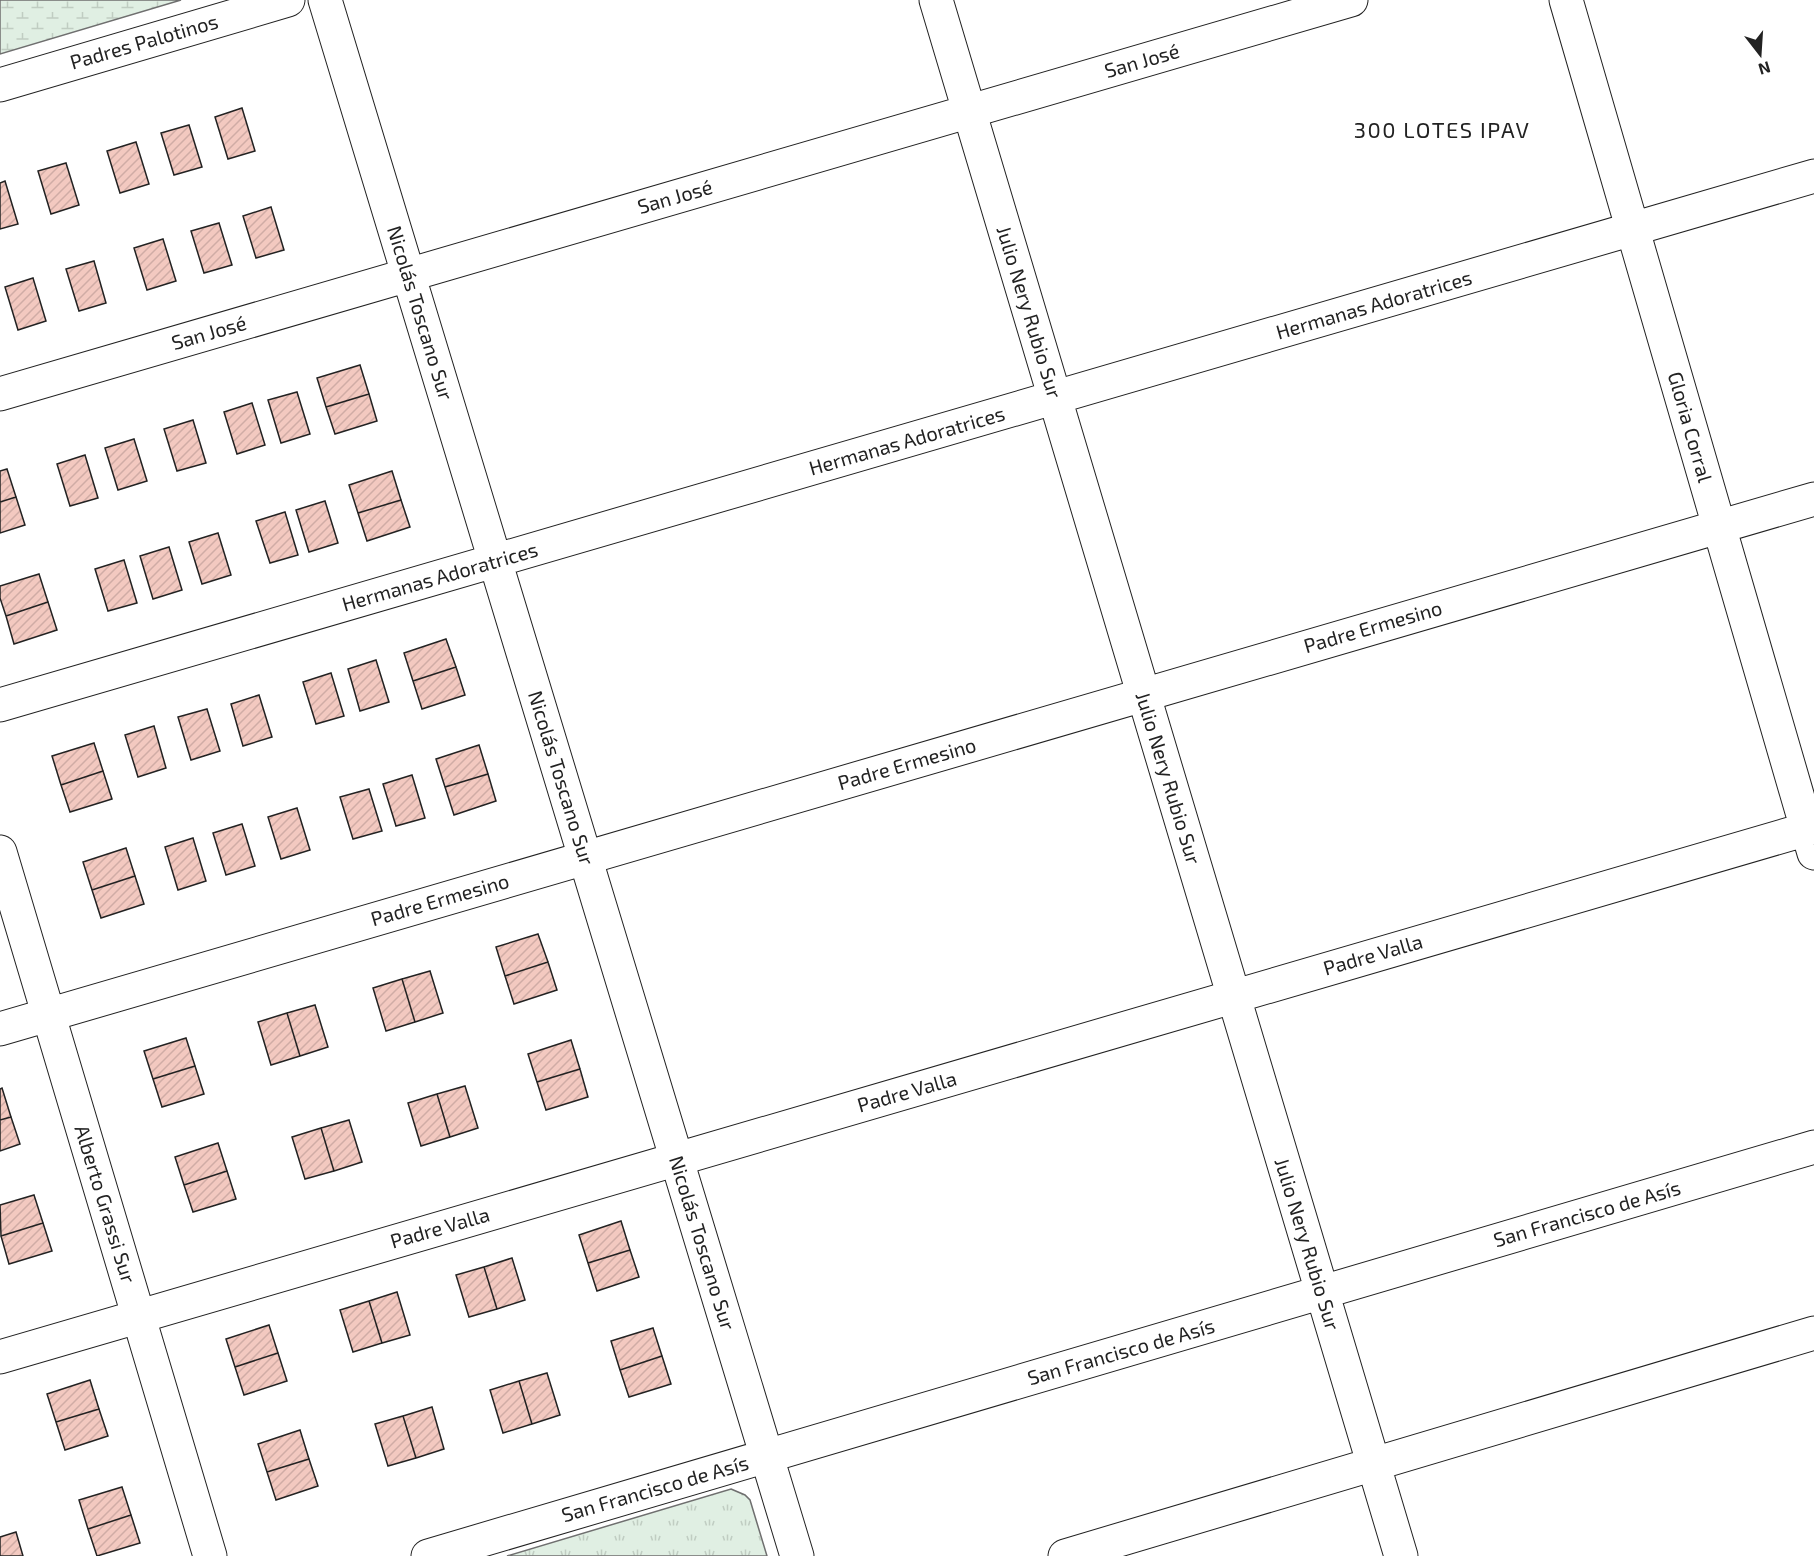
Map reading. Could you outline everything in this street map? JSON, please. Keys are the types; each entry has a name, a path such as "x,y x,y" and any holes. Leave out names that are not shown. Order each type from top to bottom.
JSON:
{"street":[{"name":"Padres Palotinos","path":"0,85 288,0"},
{"name":"Nicolás Toscano Sur","path":"325,0 797,1556"},
{"name":"Julio Nery Rubio Sur","path":"936,0 1401,1556"},
{"name":"San José","path":"0,394 1351,0"},
{"name":"Gloria Corral","path":"1566,0 1812,836"},
{"name":"Hermanas Adoratrices","path":"0,705 1814,176"},
{"name":"Padre Ermesino","path":"0,1029 1814,499"},
{"name":"Padre Valla","path":"0,1356 1233,996 1812,836"},
{"name":"Alberto Grassi Sur","path":"0,852 210,1556"},
{"name":"San Francisco de Asís","path":"428,1556 1814,1147"},
{"path":"1065,1556 1814,1333"}],"green space":[{"path":"0,0 181,0 0,54"},
{"path":"731,1489 745,1495 750,1500 767,1556 507,1556"}],"building":[{"path":"242,108 255,151 228,159 215,117"},
{"path":"189,125 202,167 174,175 161,133"},
{"path":"136,142 149,184 120,193 107,151"},
{"path":"66,163 79,205 51,214 38,171"},
{"path":"5,181 18,224 0,229 0,183"},
{"path":"271,207 284,250 256,258 243,216"},
{"path":"219,223 232,265 204,273 191,231"},
{"path":"163,239 176,281 147,290 134,248"},
{"path":"94,261 106,303 79,311 66,269"},
{"path":"33,278 46,321 18,330 5,287"},
{"path":"360,365 369,394 326,407 317,378"},
{"path":"297,392 310,434 281,443 268,400"},
{"path":"369,394 377,421 335,434 326,407"},
{"path":"252,403 265,445 237,454 224,412"},
{"path":"193,420 206,463 177,471 164,429"},
{"path":"134,439 147,481 118,490 105,448"},
{"path":"85,455 98,498 70,506 57,464"},
{"path":"7,469 16,497 0,502 0,471"},
{"path":"392,471 401,500 358,513 349,485"},
{"path":"16,497 25,525 0,533 0,502"},
{"path":"401,500 410,527 367,541 358,513"},
{"path":"325,501 338,543 309,552 296,510"},
{"path":"285,512 298,555 270,563 256,521"},
{"path":"218,533 231,575 202,584 189,542"},
{"path":"169,547 182,590 153,599 140,556"},
{"path":"124,560 137,603 108,611 95,569"},
{"path":"39,574 48,602 6,616 0,598 0,586"},
{"path":"48,602 57,630 14,644 6,616"},
{"path":"446,639 456,667 413,681 404,653"},
{"path":"376,660 389,702 360,711 348,669"},
{"path":"456,667 465,695 422,709 413,681"},
{"path":"331,673 344,716 316,724 303,682"},
{"path":"259,695 272,737 243,746 231,704"},
{"path":"207,709 220,751 191,760 178,717"},
{"path":"154,726 166,768 138,777 125,735"},
{"path":"94,743 103,771 61,785 52,756"},
{"path":"479,745 488,774 445,787 436,759"},
{"path":"103,771 112,799 70,812 61,785"},
{"path":"488,774 496,801 454,815 445,787"},
{"path":"412,775 425,818 396,826 383,784"},
{"path":"369,789 382,831 353,839 340,797"},
{"path":"297,808 310,850 281,859 268,817"},
{"path":"242,824 255,866 226,875 213,833"},
{"path":"193,838 206,881 178,890 165,847"},
{"path":"126,848 135,876 92,890 83,862"},
{"path":"135,876 144,904 101,918 92,890"},
{"path":"538,934 548,962 505,976 496,947"},
{"path":"548,962 557,990 514,1004 505,976"},
{"path":"430,971 443,1013 415,1022 402,979"},
{"path":"402,979 415,1022 386,1031 373,988"},
{"path":"315,1005 328,1047 300,1056 287,1013"},
{"path":"287,1013 300,1056 271,1065 258,1022"},
{"path":"186,1038 195,1066 153,1079 144,1051"},
{"path":"571,1040 580,1069 537,1082 528,1054"},
{"path":"195,1066 204,1094 162,1107 153,1079"},
{"path":"580,1069 588,1097 546,1110 537,1082"},
{"path":"465,1086 478,1128 450,1137 437,1094"},
{"path":"2,1088 11,1117 0,1120 0,1089"},
{"path":"437,1094 450,1137 421,1146 408,1103"},
{"path":"11,1117 20,1144 0,1151 0,1120"},
{"path":"349,1120 362,1162 334,1171 321,1128"},
{"path":"321,1128 334,1171 305,1179 292,1137"},
{"path":"218,1143 227,1171 184,1185 175,1157"},
{"path":"227,1171 236,1199 193,1212 184,1185"},
{"path":"34,1195 43,1223 1,1236 0,1205"},
{"path":"621,1221 630,1250 588,1263 579,1235"},
{"path":"43,1223 52,1251 9,1264 1,1236"},
{"path":"630,1250 639,1277 597,1291 588,1263"},
{"path":"512,1258 525,1300 497,1309 484,1267"},
{"path":"484,1267 497,1309 469,1317 456,1275"},
{"path":"397,1292 410,1335 382,1343 369,1301"},
{"path":"369,1301 382,1343 353,1352 340,1310"},
{"path":"269,1325 278,1353 235,1367 226,1339"},
{"path":"653,1328 662,1356 620,1370 611,1341"},
{"path":"278,1353 287,1381 244,1395 235,1367"},
{"path":"662,1356 671,1384 629,1397 620,1370"},
{"path":"547,1373 560,1415 532,1424 519,1381"},
{"path":"90,1380 99,1409 56,1422 47,1394"},
{"path":"519,1381 532,1424 503,1433 490,1390"},
{"path":"432,1407 444,1449 416,1458 403,1416"},
{"path":"99,1409 108,1436 65,1450 56,1422"},
{"path":"403,1416 416,1458 388,1466 375,1424"},
{"path":"300,1430 309,1459 267,1472 258,1444"},
{"path":"309,1459 318,1486 276,1500 267,1472"},
{"path":"122,1487 131,1515 88,1529 79,1500"},
{"path":"131,1515 140,1543 97,1556 88,1529"},
{"path":"16,1532 23,1556 0,1556 0,1537"}],"district":[{"name":"300 LOTES IPAV","path":"1442,130"}]}
